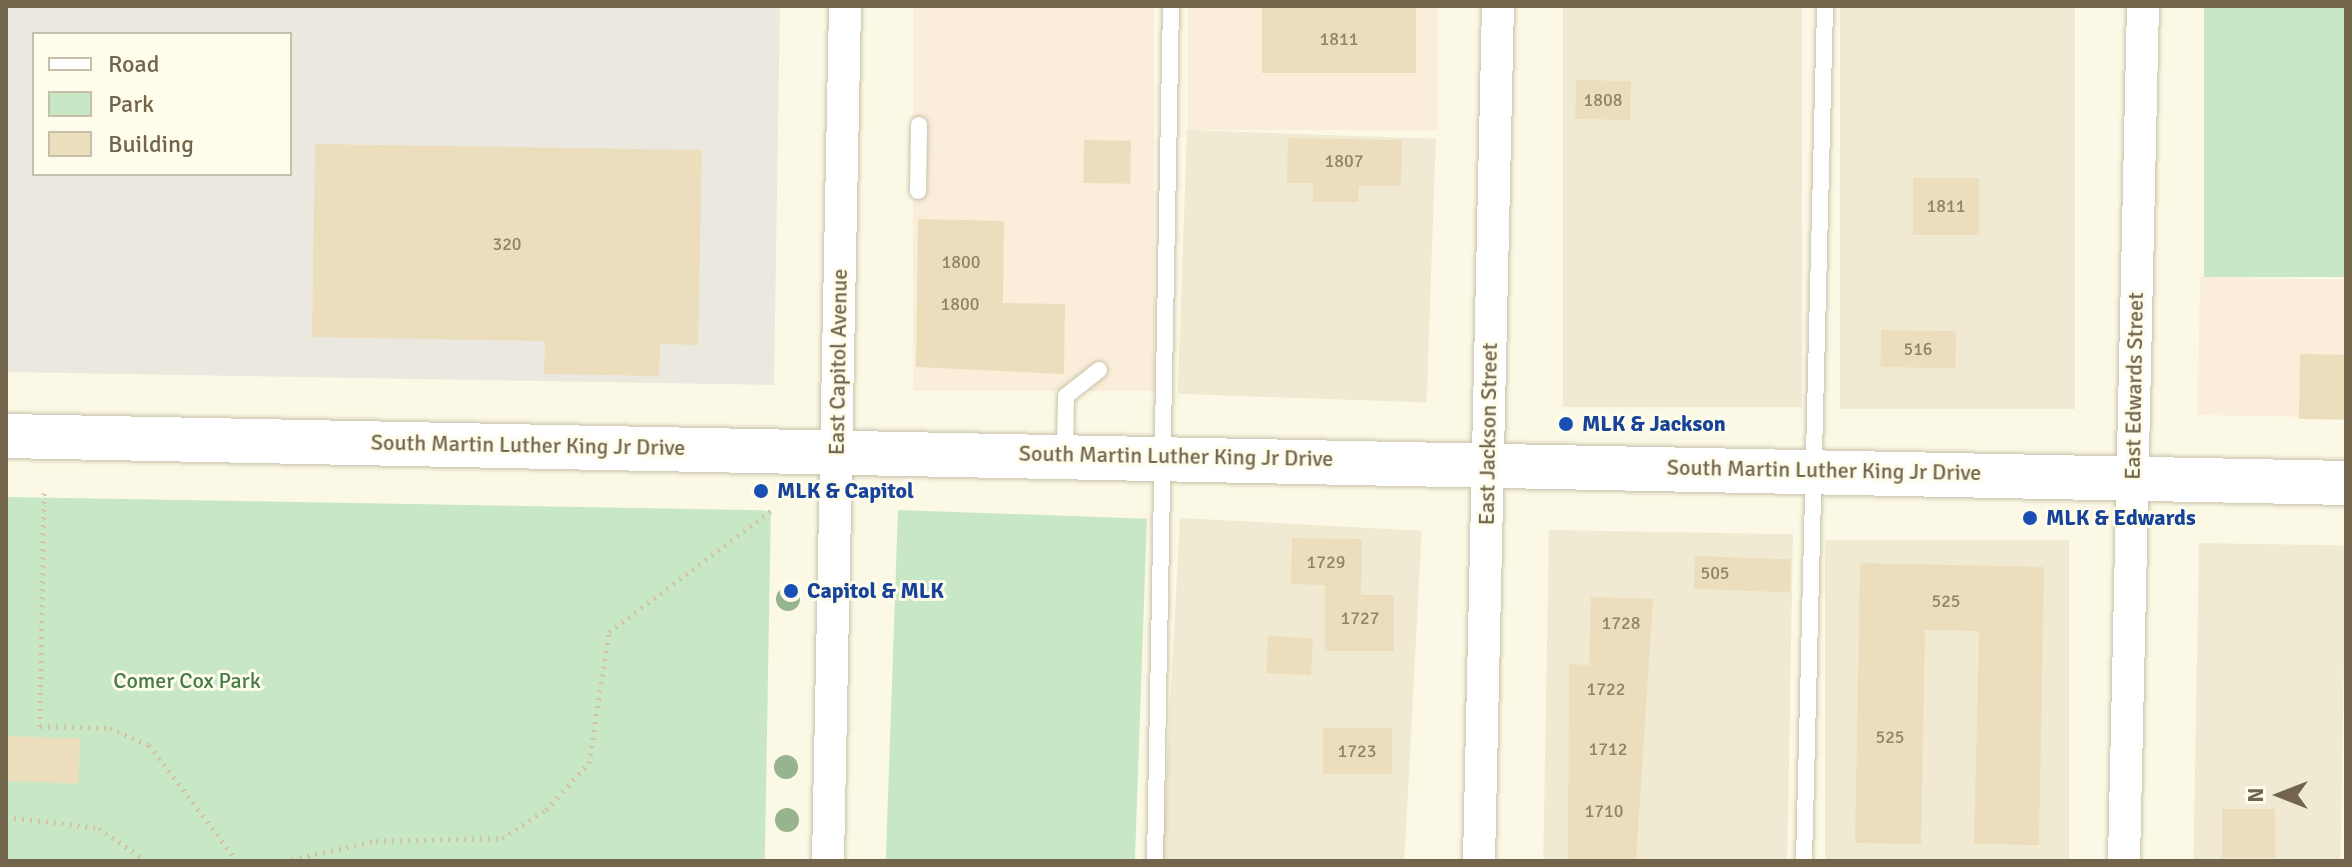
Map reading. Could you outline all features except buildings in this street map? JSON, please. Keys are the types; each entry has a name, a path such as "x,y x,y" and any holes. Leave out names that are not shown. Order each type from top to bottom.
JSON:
{"street":[{"name":"East Capitol Avenue","path":"828,861 845,6"},
{"name":"East Jackson Street","path":"1479,861 1498,6"},
{"name":"East Edwards Street","path":"2124,861 2143,6"},
{"name":"South Martin Luther King Jr Drive","path":"6,436 1162,454 2346,483"}],"lane":[{"path":"1155,861 1171,6"},
{"path":"1804,861 1825,6"},
{"path":"918,191 919,125"},
{"path":"1065,453 1066,396 1099,370"}],"path":[{"path":"44,493 40,726 110,728 149,745 237,861"},
{"path":"284,861 376,841 502,838 546,810 589,763 609,632 775,508"},
{"path":"6,817 99,828 146,861"}],"shaded area":[{"path":"6,6 780,6 774,385 6,372"},
{"path":"913,6 1154,6 1154,391 913,391"},
{"path":"1188,6 1438,6 1438,130 1188,130"},
{"path":"1563,6 1802,6 1802,407 1563,407"},
{"path":"1840,6 2075,6 2075,409 1840,409"},
{"path":"1187,130 1436,139 1427,403 1178,394"},
{"path":"2200,277 2346,280 2344,418 2198,415"},
{"path":"1180,518 1422,531 1404,861 1162,861"},
{"path":"1549,530 1793,534 1787,861 1543,861"},
{"path":"1825,540 2069,540 2069,861 1825,861"},
{"path":"2199,543 2346,546 2340,861 2193,861"}],"green space":[{"path":"2204,6 2346,6 2346,277 2204,277"},
{"name":"Comer Cox Park","path":"6,497 771,510 765,861 6,861"},
{"path":"898,510 1147,519 1135,861 886,861"}],"place":[{"name":"MLK & Jackson","path":"1566,424"},
{"name":"MLK & Capitol","path":"761,491"},
{"name":"MLK & Edwards","path":"2030,518"},
{"name":"Capitol & MLK","path":"791,591"}]}
